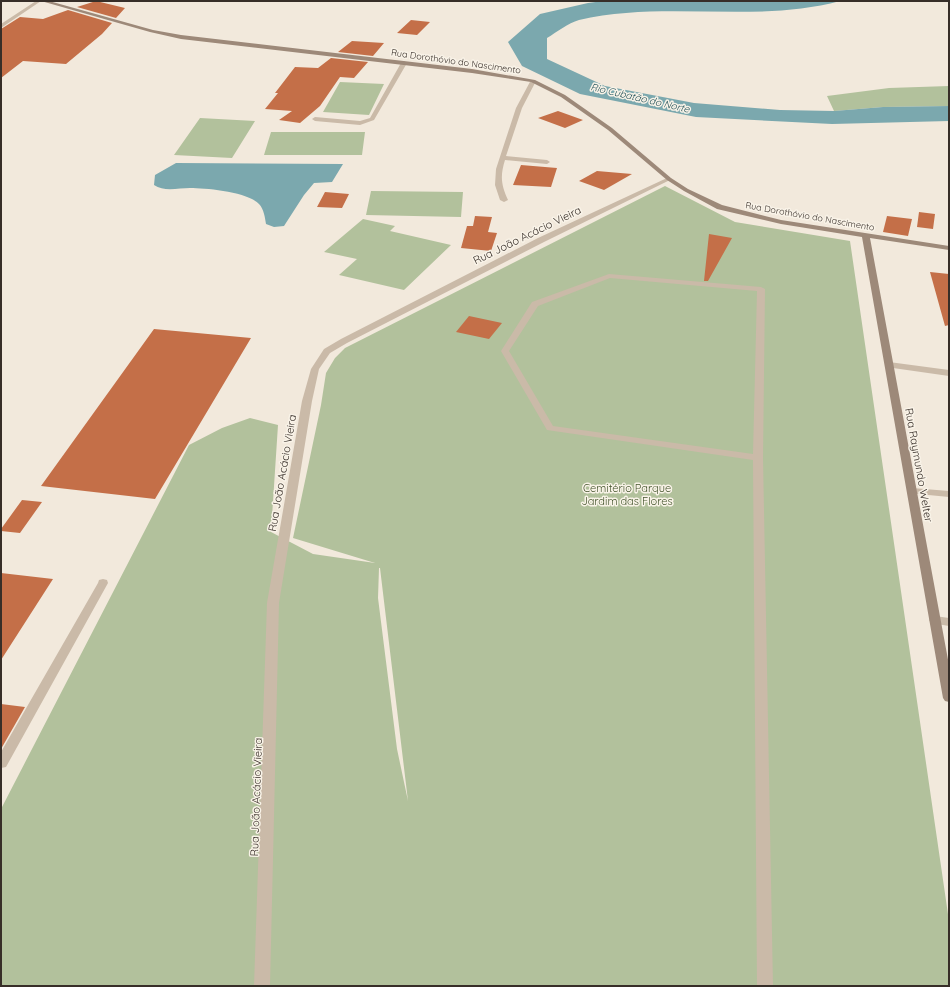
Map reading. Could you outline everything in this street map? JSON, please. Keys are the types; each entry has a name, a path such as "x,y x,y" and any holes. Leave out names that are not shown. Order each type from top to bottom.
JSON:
{"street":[{"path":"1,26 38,1"},
{"name":"Rua Dorothóvio do Nascimento","path":"43,1 181,37 492,74 533,82 563,96 598,121 669,179 696,196 732,211 781,222 949,248"},
{"path":"315,119 360,123 372,119 404,63"},
{"path":"504,200 498,185 499,169 519,108 533,82"},
{"path":"502,158 547,162"},
{"name":"Rua João Acácio Vieira","path":"262,986 273,603 287,511 307,401 315,369 327,351 344,341 541,240 669,179"},
{"name":"Rua Raymundo Welter","path":"866,236 949,698"},
{"path":"758,458 550,428 505,351 535,304 609,276 761,289 758,458 765,986"},
{"path":"890,365 949,373"},
{"path":"912,491 949,494"},
{"path":"1,763 103,584"},
{"path":"935,620 949,622"}],"green space":[{"path":"340,82 384,84 369,115 323,112"},
{"path":"949,86 949,106 883,107 834,111 827,96 889,88"},
{"path":"200,118 255,121 232,158 174,155"},
{"path":"271,132 365,132 362,155 264,155"},
{"name":"Cemitério Parque Jardim das Flores","path":"665,186 735,222 850,241 949,921 949,986 1,986 1,809 189,445 222,428 250,418 278,425 271,532 313,554 375,563 293,538 321,405 326,373 335,358 345,348","holes":["380,568 408,801 397,749 378,598"]},
{"path":"371,191 463,192 461,217 366,215"},
{"path":"363,219 395,226 390,231 451,245 404,290 339,275 357,259 324,252"}],"water":[{"name":"Rio Cubatão do Norte","path":"603,1 840,1 808,8 775,11 644,12 611,14 579,20 567,25 547,38 547,59 605,86 694,103 780,110 834,111 883,107 949,106 949,121 832,124 696,117 580,94 522,66 508,42 540,14"},
{"path":"176,163 343,164 332,182 314,183 304,195 284,226 274,227 266,224 261,206 246,196 206,189 167,189 154,185 155,175"}],"building":[{"path":"96,1 125,8 116,18 77,7"},
{"path":"68,10 112,23 102,34 66,64 23,61 1,78 1,29 20,17 43,19"},
{"path":"411,20 430,22 417,35 397,33"},
{"path":"352,41 384,43 373,56 338,52"},
{"path":"331,58 368,62 354,78 340,77 320,106 300,123 279,120 292,111 265,109 278,93 275,93 295,67 318,68"},
{"path":"558,111 583,120 565,128 538,118"},
{"path":"521,165 557,168 551,187 513,185"},
{"path":"597,171 632,174 604,190 579,181"},
{"path":"325,192 349,194 342,208 317,207"},
{"path":"919,212 935,214 933,229 917,227"},
{"path":"475,216 492,217 488,232 497,233 491,251 461,248 467,226 473,226"},
{"path":"887,216 912,219 908,236 883,232"},
{"path":"709,234 732,238 708,281 704,281"},
{"path":"930,272 949,274 949,325 945,326"},
{"path":"469,316 502,323 489,339 456,332"},
{"path":"154,329 251,338 155,499 41,486"},
{"path":"22,500 42,502 20,533 1,531 1,529"},
{"path":"1,573 53,579 1,660"},
{"path":"1,704 25,707 1,749"}]}
